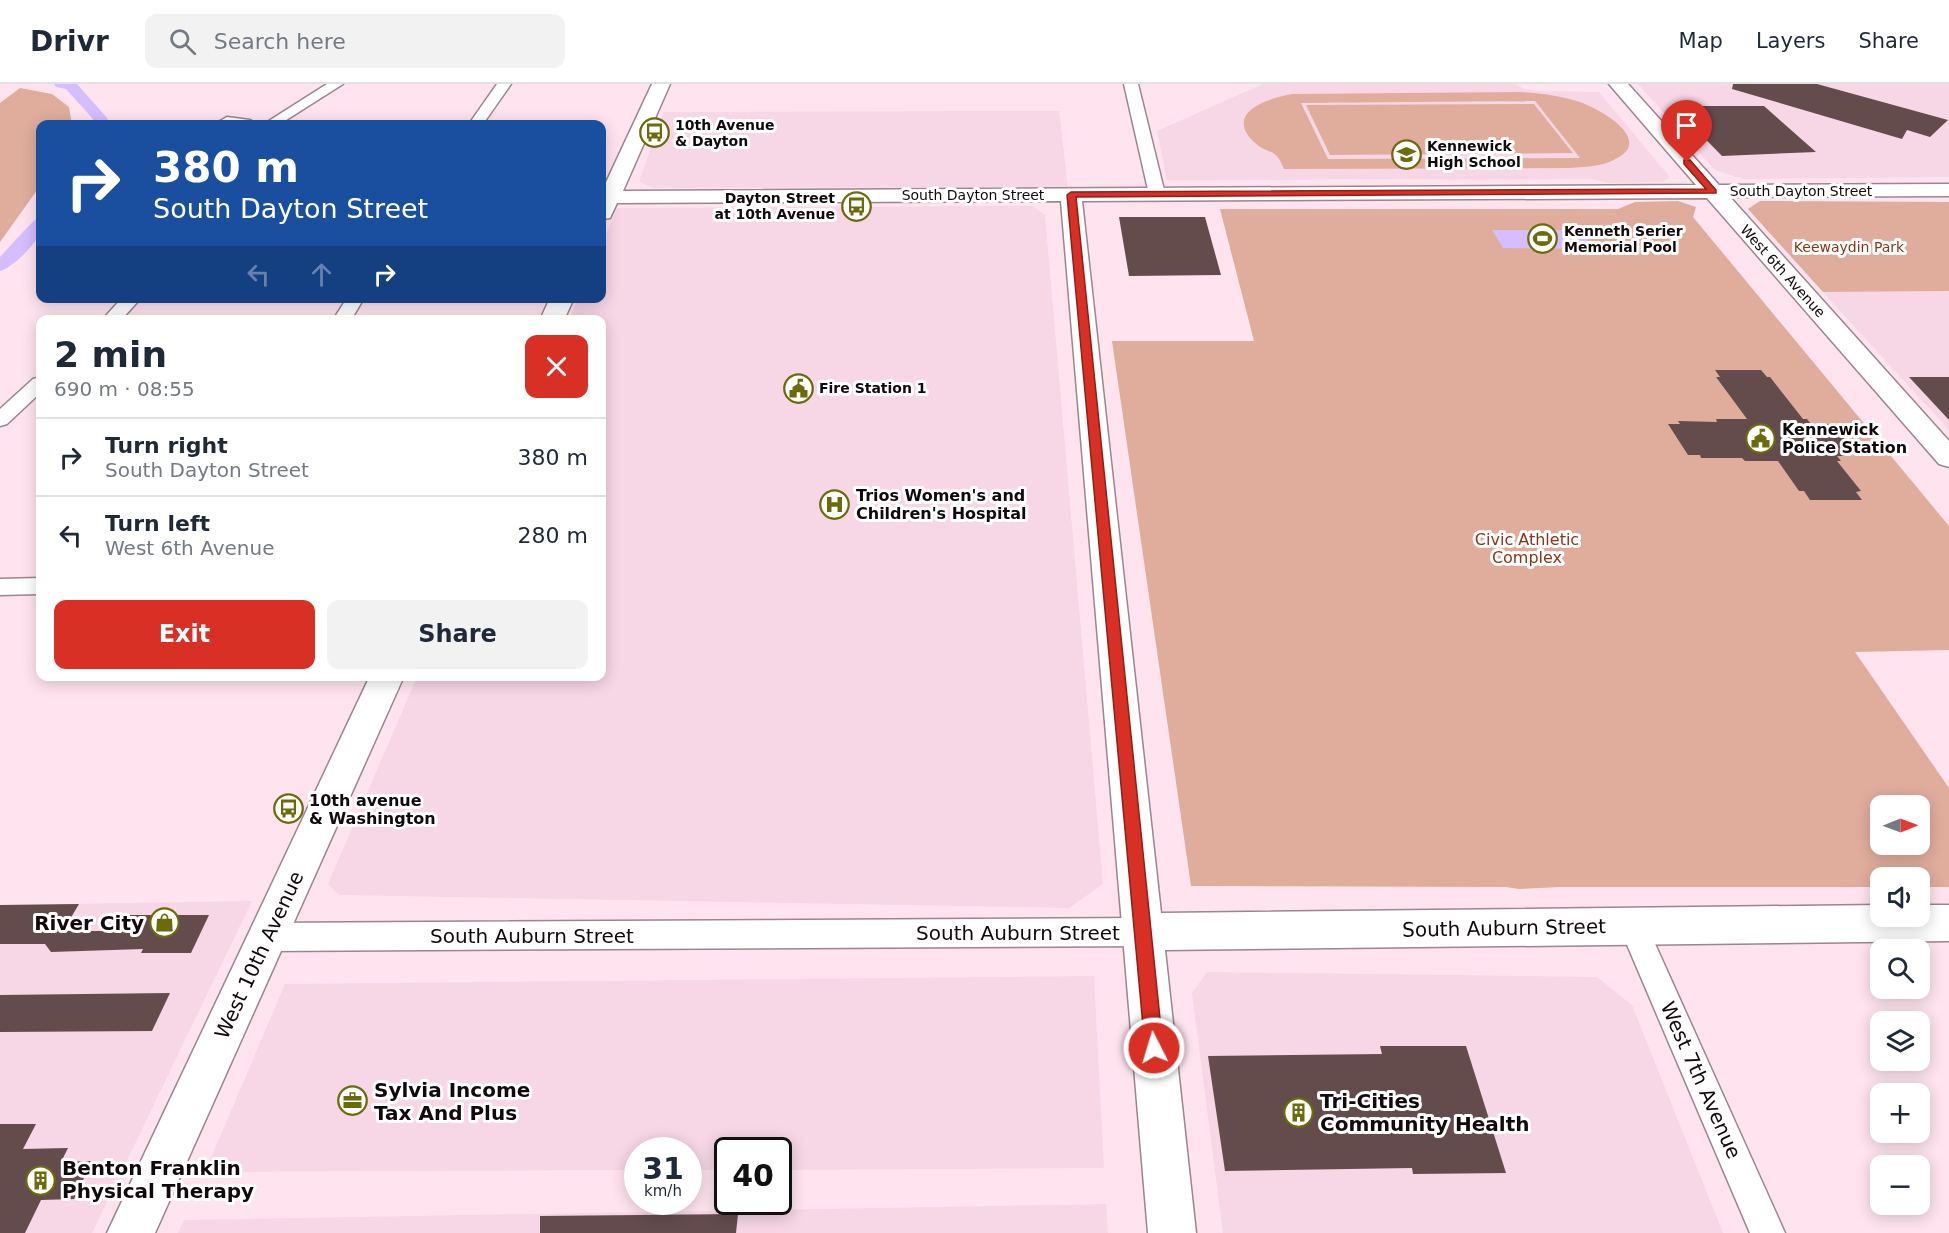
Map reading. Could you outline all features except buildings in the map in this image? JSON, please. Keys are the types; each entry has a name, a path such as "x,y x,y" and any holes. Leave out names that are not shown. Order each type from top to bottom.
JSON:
{"street":[{"path":"278,120 336,84"},
{"path":"479,120 504,84"},
{"path":"606,203 661,84"},
{"path":"1131,84 1157,194"},
{"name":"West 6th Avenue","path":"1618,84 1949,458"},
{"name":"South Dayton Street","path":"606,205 1157,194 1949,190"},
{"path":"1071,195 1172,1233"},
{"path":"115,315 128,303"},
{"path":"0,420 36,387"},
{"path":"0,587 36,586"},
{"name":"West 10th Avenue","path":"130,1233 385,681"},
{"name":"South Auburn Street","path":"267,937 1143,932 1949,923"},
{"name":"West 7th Avenue","path":"1634,926 1768,1233"}],"shaded area":[{"name":"Kennewick High School","path":"1263,84 1516,84 1524,89 1536,91 1599,92 1670,177 1662,182 1608,183 1592,179 1167,180 1157,131"},
{"path":"1638,84 1949,84 1949,177 1742,179 1715,170"},
{"path":"1059,111 1068,187 654,188 639,182 663,112"},
{"name":"Trios Women's and Children's Hospital","path":"1032,206 1045,215 1103,884 1069,908 339,895 328,884 415,681 606,681 606,315 571,315 576,303 606,303 606,234 617,208"},
{"name":"Kenneth Serier Memorial Pool","path":"1492,230 1581,230 1594,249 1503,248"},
{"path":"1949,291 1949,430 1823,292"},
{"path":"252,901 92,1233 0,1233 0,905"},
{"path":"1207,972 1597,977 1632,1005 1723,1233 1223,1233 1192,993"},
{"path":"1094,976 1104,1168 792,1170 792,1137 714,1137 714,1170 702,1170 702,1137 624,1137 624,1170 205,1172 285,984"},
{"path":"1106,1204 1108,1233 178,1233 184,1220 624,1212 624,1215 702,1215 702,1211 714,1211 714,1215 792,1215 792,1209"}],"green space":[{"path":"20,88 52,94 69,107 71,120 36,120 36,192 0,242 0,103"},
{"path":"1521,92 1551,95 1580,102 1602,112 1622,128 1628,137 1629,146 1623,154 1609,162 1568,168 1284,169 1275,154 1254,142 1246,131 1244,122 1253,108 1272,99 1292,94","holes":["1535,101 1580,158 1328,159 1301,103"]},
{"path":"1534,104 1573,153 1330,155 1306,105"},
{"name":"Civic Athletic Complex","path":"1678,201 1696,207 1693,217 1949,526 1949,650 1855,652 1949,788 1949,887 1930,887 1930,867 1870,867 1870,887 1519,889 1506,887 1191,886 1112,341 1254,341 1220,209 1618,209 1635,202"},
{"name":"Keewaydin Park","path":"1760,201 1949,202 1949,291 1823,292 1748,209"}],"waterway":[{"path":"61,84 71,86 100,120"},
{"path":"0,266 22,246 36,227"}],"place":[{"name":"10th Avenue & Dayton","path":"654,133"},
{"name":"Kennewick High School","path":"1406,154"},
{"name":"Dayton Street at 10th Avenue","path":"856,206"},
{"name":"Kenneth Serier Memorial Pool","path":"1543,239"},
{"name":"Fire Station 1","path":"798,388"},
{"name":"Kennewick Police Station","path":"1761,438"},
{"name":"Trios Women's and Children's Hospital","path":"835,504"},
{"name":"10th avenue & Washington","path":"288,809"},
{"name":"River City","path":"165,923"},
{"name":"Sylvia Income Tax And Plus","path":"353,1101"},
{"name":"Tri-Cities Community Health","path":"1299,1112"},
{"name":"Benton Franklin Physical Therapy","path":"41,1180"}],"route":[{"path":"1154,1048 1071,195 1713,191 1687,162"}]}
